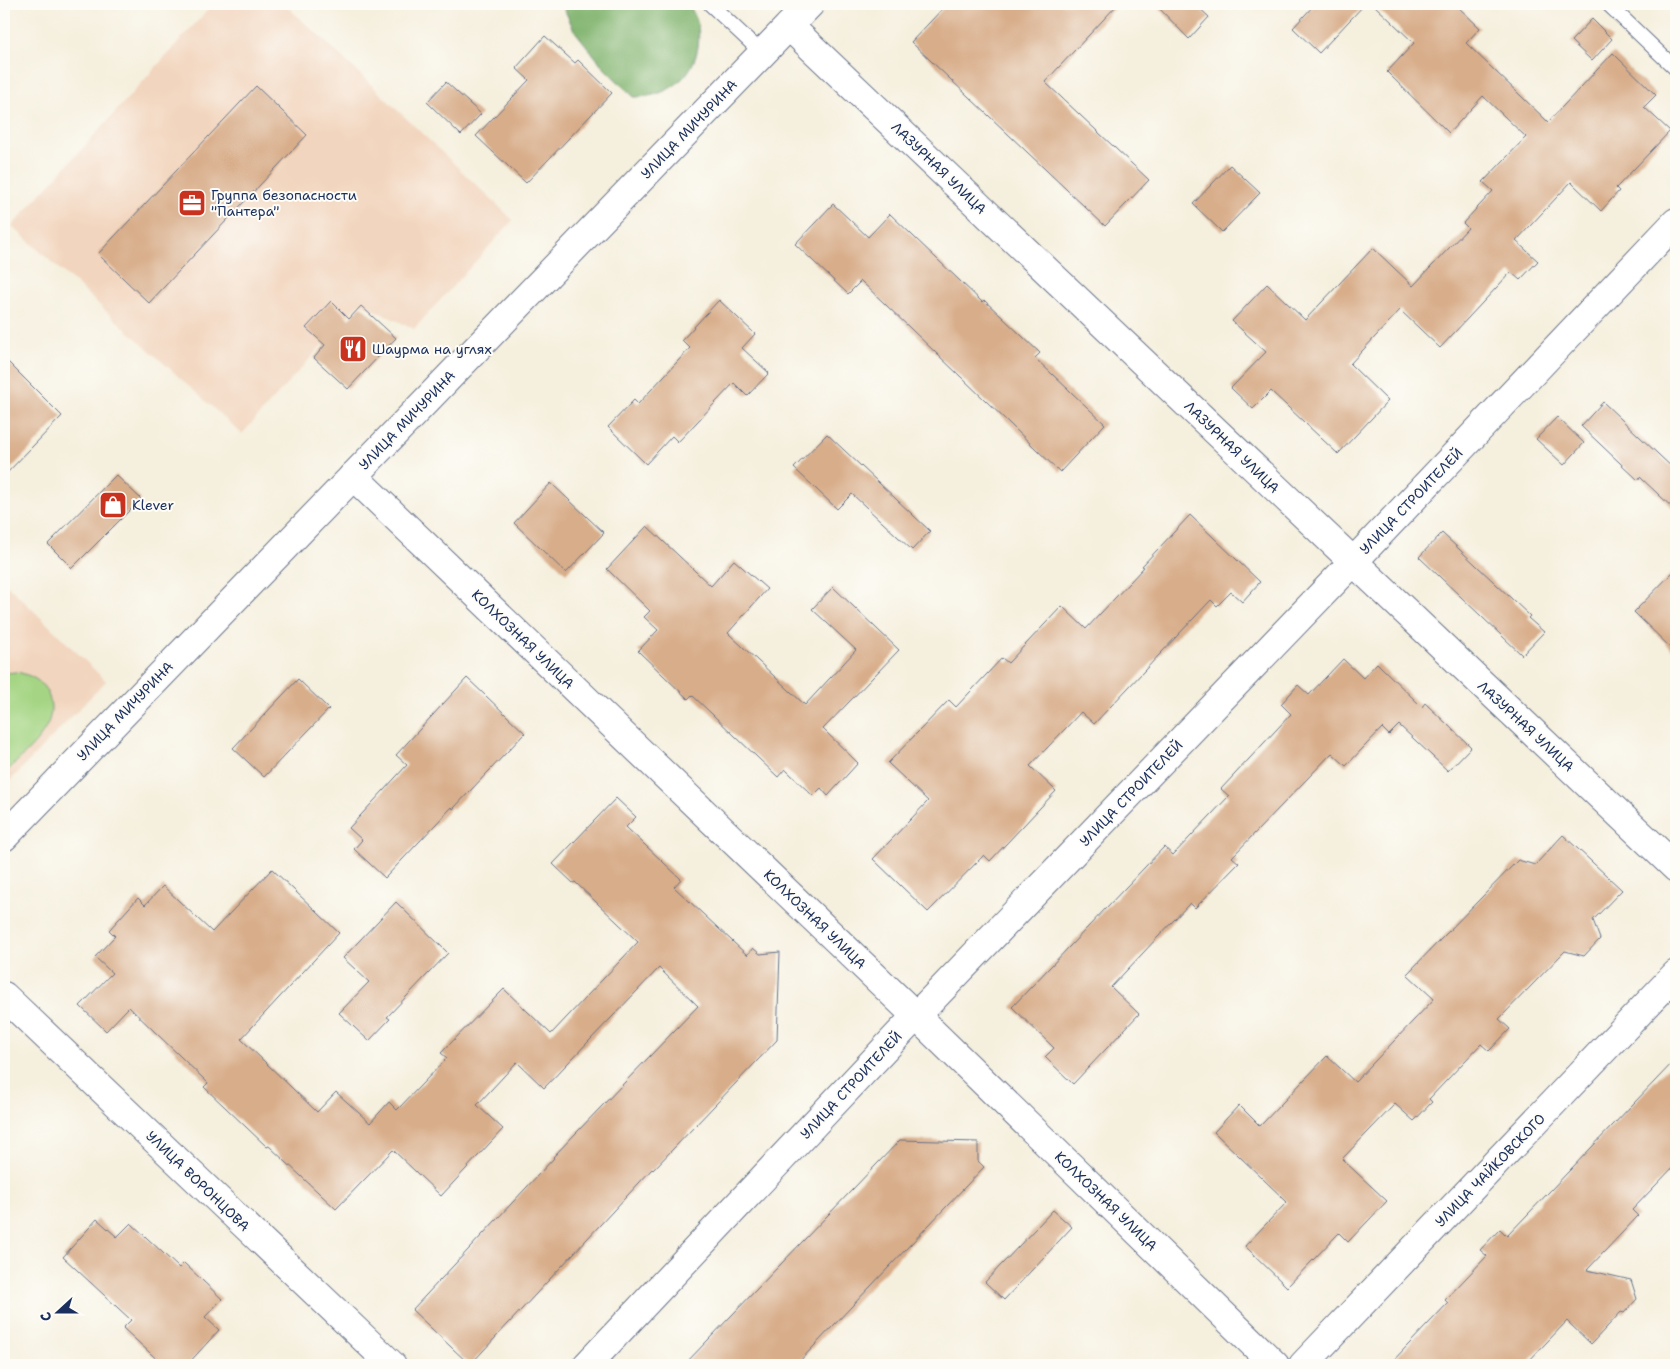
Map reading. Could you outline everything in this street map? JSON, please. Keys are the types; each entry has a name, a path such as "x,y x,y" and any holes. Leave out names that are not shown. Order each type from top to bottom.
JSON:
{"street":[{"name":"УЛИЦА МИЧУРИНА","path":"4,837 810,4"},
{"name":"ЛАЗУРНАЯ УЛИЦА","path":"789,26 1676,868"},
{"name":"УЛИЦА СТРОИТЕЛЕЙ","path":"588,1365 916,1016 1353,562 1676,222"},
{"name":"КОЛХОЗНАЯ УЛИЦА","path":"353,476 916,1016 1275,1365"},
{"name":"УЛИЦА ЧАЙКОВСКОГО","path":"1303,1365 1676,974"},
{"name":"УЛИЦА ВОРОНЦОВА","path":"4,996 392,1365"}],"lane":[{"path":"710,4 762,53"},
{"path":"1608,4 1676,69"}],"shaded area":[{"path":"213,4 284,4 513,220 414,329 360,303 242,434 12,226"},
{"path":"4,582 106,681 4,787"}],"green space":[{"path":"562,4 689,4 696,17 699,41 691,67 674,86 649,96 634,97 605,69 574,30"},
{"path":"17,672 35,679 45,689 51,706 50,717 46,728 39,738 4,774 4,673"}],"building":[{"path":"947,4 1118,4 1045,82 1149,180 1105,226 911,42"},
{"path":"1155,4 1195,4 1209,17 1189,39"},
{"path":"1315,4 1365,4 1319,53 1293,28"},
{"path":"1373,4 1455,4 1480,28 1466,43 1548,122 1613,53 1656,95 1644,107 1670,131 1616,188 1619,191 1601,211 1571,182 1516,241 1538,261 1520,280 1511,272 1440,348 1400,310 1350,364 1388,401 1338,454 1271,391 1253,409 1231,388 1266,352 1232,321 1267,284 1305,320 1373,248 1413,286 1468,228 1463,223 1493,191 1483,182 1526,137 1483,96 1449,133 1387,72 1414,43"},
{"path":"1592,19 1612,39 1592,61 1571,41"},
{"path":"545,36 575,63 578,60 612,93 526,183 476,136 529,80 516,68"},
{"path":"446,82 481,114 461,135 427,102"},
{"path":"256,86 307,135 149,303 98,254"},
{"path":"1230,165 1260,193 1222,232 1193,204"},
{"path":"833,204 868,237 890,214 982,302 984,300 1040,353 1035,358 1105,424 1060,472 861,281 848,294 795,244"},
{"path":"719,300 755,334 742,348 769,373 747,396 734,383 678,442 672,436 646,464 608,427 634,400 638,404 690,348 682,340"},
{"path":"331,301 349,319 361,306 396,338 348,389 314,358 325,345 306,328"},
{"path":"4,358 62,416 4,476"},
{"path":"1603,402 1676,471 1676,511 1640,477 1638,480 1581,426"},
{"path":"1557,417 1584,443 1564,465 1536,439"},
{"path":"827,434 930,531 912,550 852,494 837,509 794,468"},
{"path":"116,475 141,499 72,568 48,544"},
{"path":"551,483 604,533 566,573 514,523"},
{"path":"1190,515 1260,582 1242,602 1231,592 1217,606 1211,600 1094,724 1081,712 1030,766 1056,791 990,861 984,855 928,912 873,859 928,801 888,763 949,700 956,707 1002,658 1008,663 1062,606 1086,629"},
{"path":"647,526 711,586 734,560 767,589 728,633 805,705 856,650 812,609 833,587 899,650 823,729 858,763 828,796 821,788 813,796 785,769 778,777 692,695 688,699 638,651 658,630 644,617 650,611 607,569"},
{"path":"1442,533 1530,616 1528,618 1544,632 1522,655 1419,557"},
{"path":"1676,569 1676,653 1634,612"},
{"path":"1343,659 1363,678 1377,663 1422,707 1425,703 1471,747 1448,771 1399,725 1389,735 1382,728 1346,766 1332,753 1232,857 1239,863 1195,908 1190,903 1111,987 1139,1014 1073,1084 1045,1057 1054,1048 1012,1007 1164,847 1173,855 1229,796 1221,789 1291,714 1281,704 1298,685 1309,695"},
{"path":"467,678 525,733 385,878 354,849 362,840 349,828 407,765 396,755"},
{"path":"298,679 329,709 264,777 233,748"},
{"path":"616,798 636,817 626,827 681,879 674,887 747,955 753,948 760,954 780,952 777,1040 652,1169 470,1365 412,1310 553,1157 698,1006 659,968 544,1088 517,1062 477,1105 503,1129 441,1196 393,1150 336,1209 204,1087 208,1083 129,1007 106,1031 80,1006 112,973 95,957 115,936 109,930 138,898 145,905 163,886 212,932 272,869 339,933 241,1039 317,1112 336,1092 370,1123 389,1102 397,1110 447,1058 441,1053 504,989 551,1034 638,942 575,882 573,883 553,864"},
{"path":"1563,835 1622,890 1593,920 1600,939 1584,956 1565,951 1499,1019 1510,1029 1489,1051 1481,1044 1429,1099 1432,1102 1414,1121 1395,1104 1342,1159 1387,1201 1348,1242 1339,1233 1287,1287 1245,1246 1287,1202 1214,1132 1239,1105 1260,1126 1327,1056 1355,1082 1434,999 1407,974 1518,860 1535,865"},
{"path":"396,902 448,953 387,1017 390,1019 369,1041 339,1013 369,982 343,958"},
{"path":"1676,1059 1676,1164 1632,1210 1638,1216 1587,1270 1631,1280 1637,1299 1624,1313 1621,1312 1591,1344 1567,1321 1525,1365 1389,1365 1448,1303 1445,1300 1487,1256 1480,1250 1500,1229 1507,1236"},
{"path":"900,1140 978,1142 978,1161 984,1167 796,1365 684,1365"},
{"path":"1053,1210 1072,1227 1004,1300 985,1282"},
{"path":"97,1219 117,1237 131,1223 179,1268 184,1263 222,1299 205,1317 219,1330 187,1365 163,1365 123,1328 131,1320 63,1257"}],"place":[{"name":"Группа безопасности \"Пантера\"","path":"192,203"},
{"name":"Шаурма на углях","path":"353,349"},
{"name":"Klever","path":"113,505"}]}
